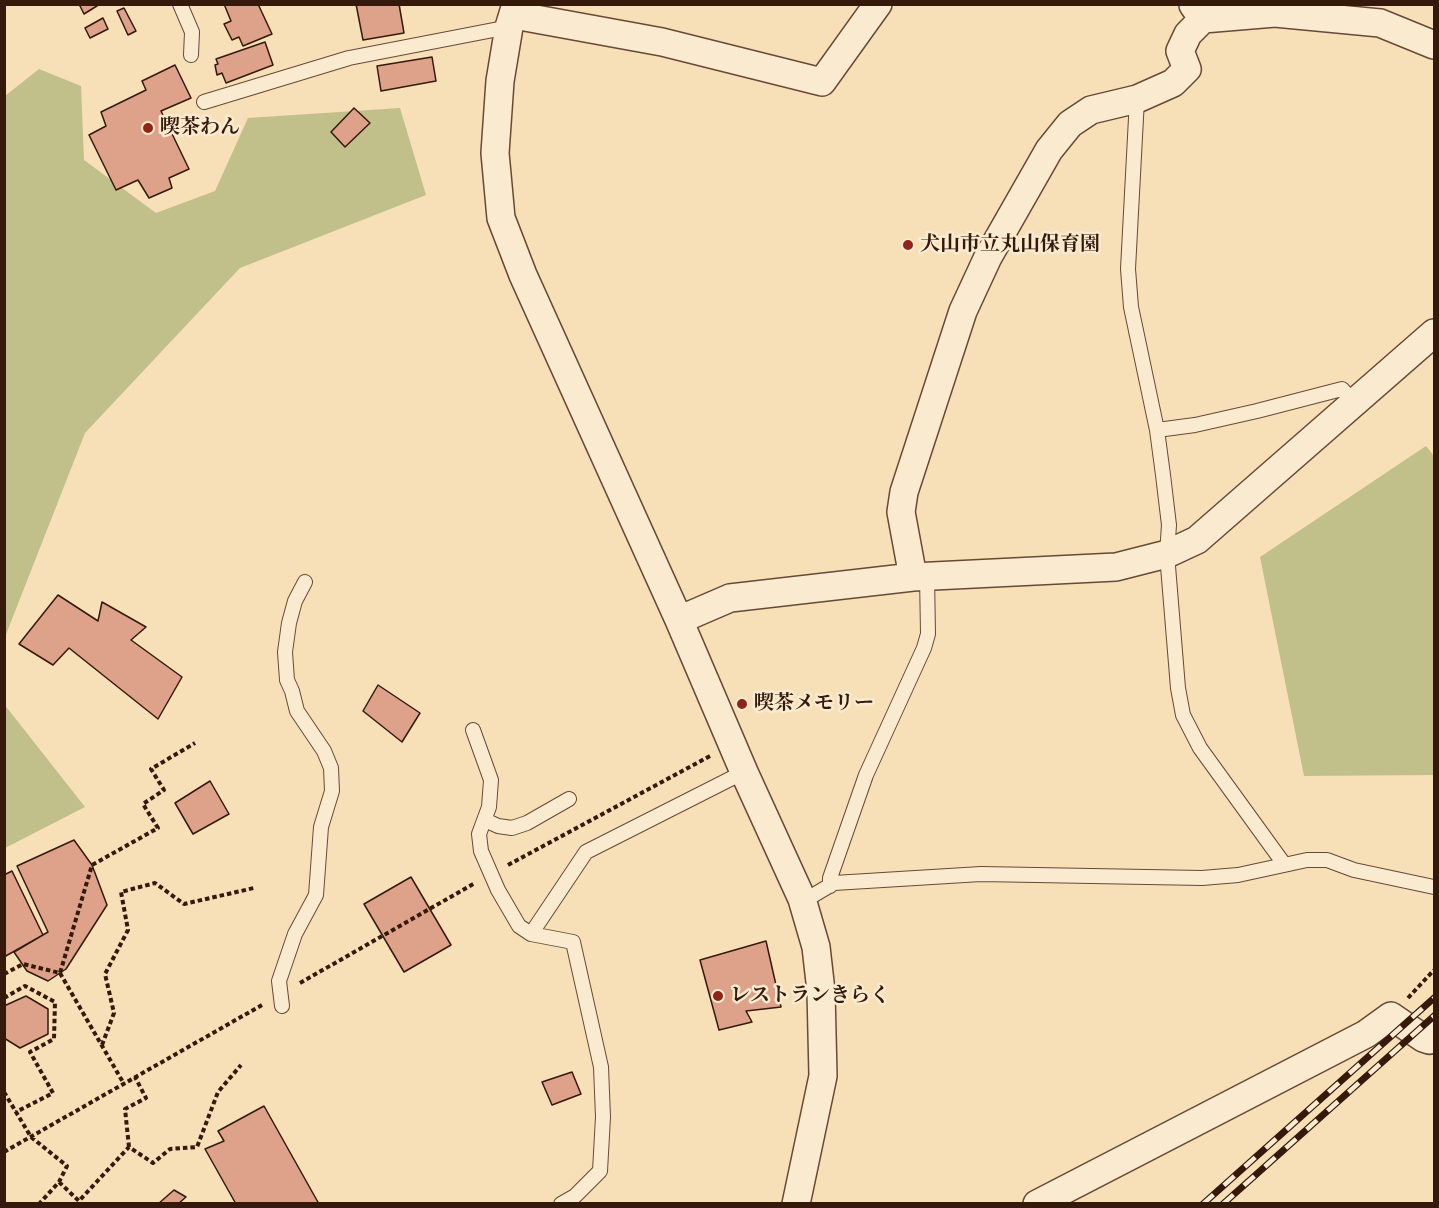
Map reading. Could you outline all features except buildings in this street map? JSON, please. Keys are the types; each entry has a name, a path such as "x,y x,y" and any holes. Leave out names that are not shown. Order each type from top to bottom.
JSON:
{"street":[{"path":"796,1203 823,1076 817,958 802,902 679,620 523,275 501,218 495,153 500,81 513,16 662,42 822,82 878,4"},
{"path":"920,577 901,512 904,492 963,311 988,257 1049,150 1070,124 1091,110 1137,99 1173,83 1187,69 1180,51 1198,12 1254,9 1380,23 1434,45"},
{"path":"679,620 730,598 920,577 1116,567 1167,554 1197,540 1434,333"},
{"path":"1037,1203 1366,1034 1391,1016 1423,1038 1429,1040 1434,1035"}],"lane":[{"path":"180,4 192,32 191,55"},
{"path":"204,102 349,58 513,16"},
{"path":"1137,99 1128,269 1131,307 1157,430 1169,525 1167,554 1178,688 1183,715 1200,748 1284,864"},
{"path":"1157,430 1195,425 1342,389 1355,403"},
{"path":"830,886 830,878 866,776 924,648 928,634 920,577"},
{"path":"281,1000 279,981 295,934 316,895 321,827 332,791 331,768 324,751 297,711 287,680 285,652 289,623 295,601 305,582"},
{"path":"473,730 491,780 489,807 479,834 481,851 519,926 531,934 573,942 601,1067 603,1117 600,1171 575,1196 561,1203"},
{"path":"531,934 586,852 744,772"},
{"path":"485,820 498,826 512,828 527,823 569,799"},
{"path":"802,902 834,884 981,874 1202,878 1238,875 1306,860 1327,860 1354,870 1434,887"}],"path":[{"path":"60,973 92,865 158,828 143,804 164,790 151,769 195,743"},
{"path":"4,1152 135,1077 281,1000 491,874 732,744"},
{"path":"102,1045 114,1013 105,974 128,930 121,892 155,883 184,904 254,888"},
{"path":"4,974 22,964 60,973 124,1084"},
{"path":"1391,1016 1434,969"},
{"path":"4,998 25,986 55,1002 54,1039 30,1052 53,1093 16,1112"},
{"path":"129,1147 153,1163 170,1149 197,1147 218,1092 241,1065"},
{"path":"59,1182 79,1201 129,1147 125,1109 146,1098 135,1077"},
{"path":"4,1092 31,1137 67,1166 59,1182 39,1203"}],"shaded area":[{"path":"39,69 81,86 84,160 156,213 215,191 248,118 400,108 426,195 240,268 85,433 5,637 5,96"},
{"path":"1426,446 1434,456 1434,775 1304,776 1260,557"},
{"path":"4,704 85,807 5,848 4,848"}],"railway":[{"path":"1203,1204 1434,998"},
{"path":"1223,1204 1434,1016"}],"place":[{"name":"喫茶わん","path":"148,128"},
{"name":"犬山市立丸山保育園","path":"908,245"},
{"name":"喫茶メモリー","path":"742,704"},
{"name":"レストランきらく","path":"718,996"}]}
